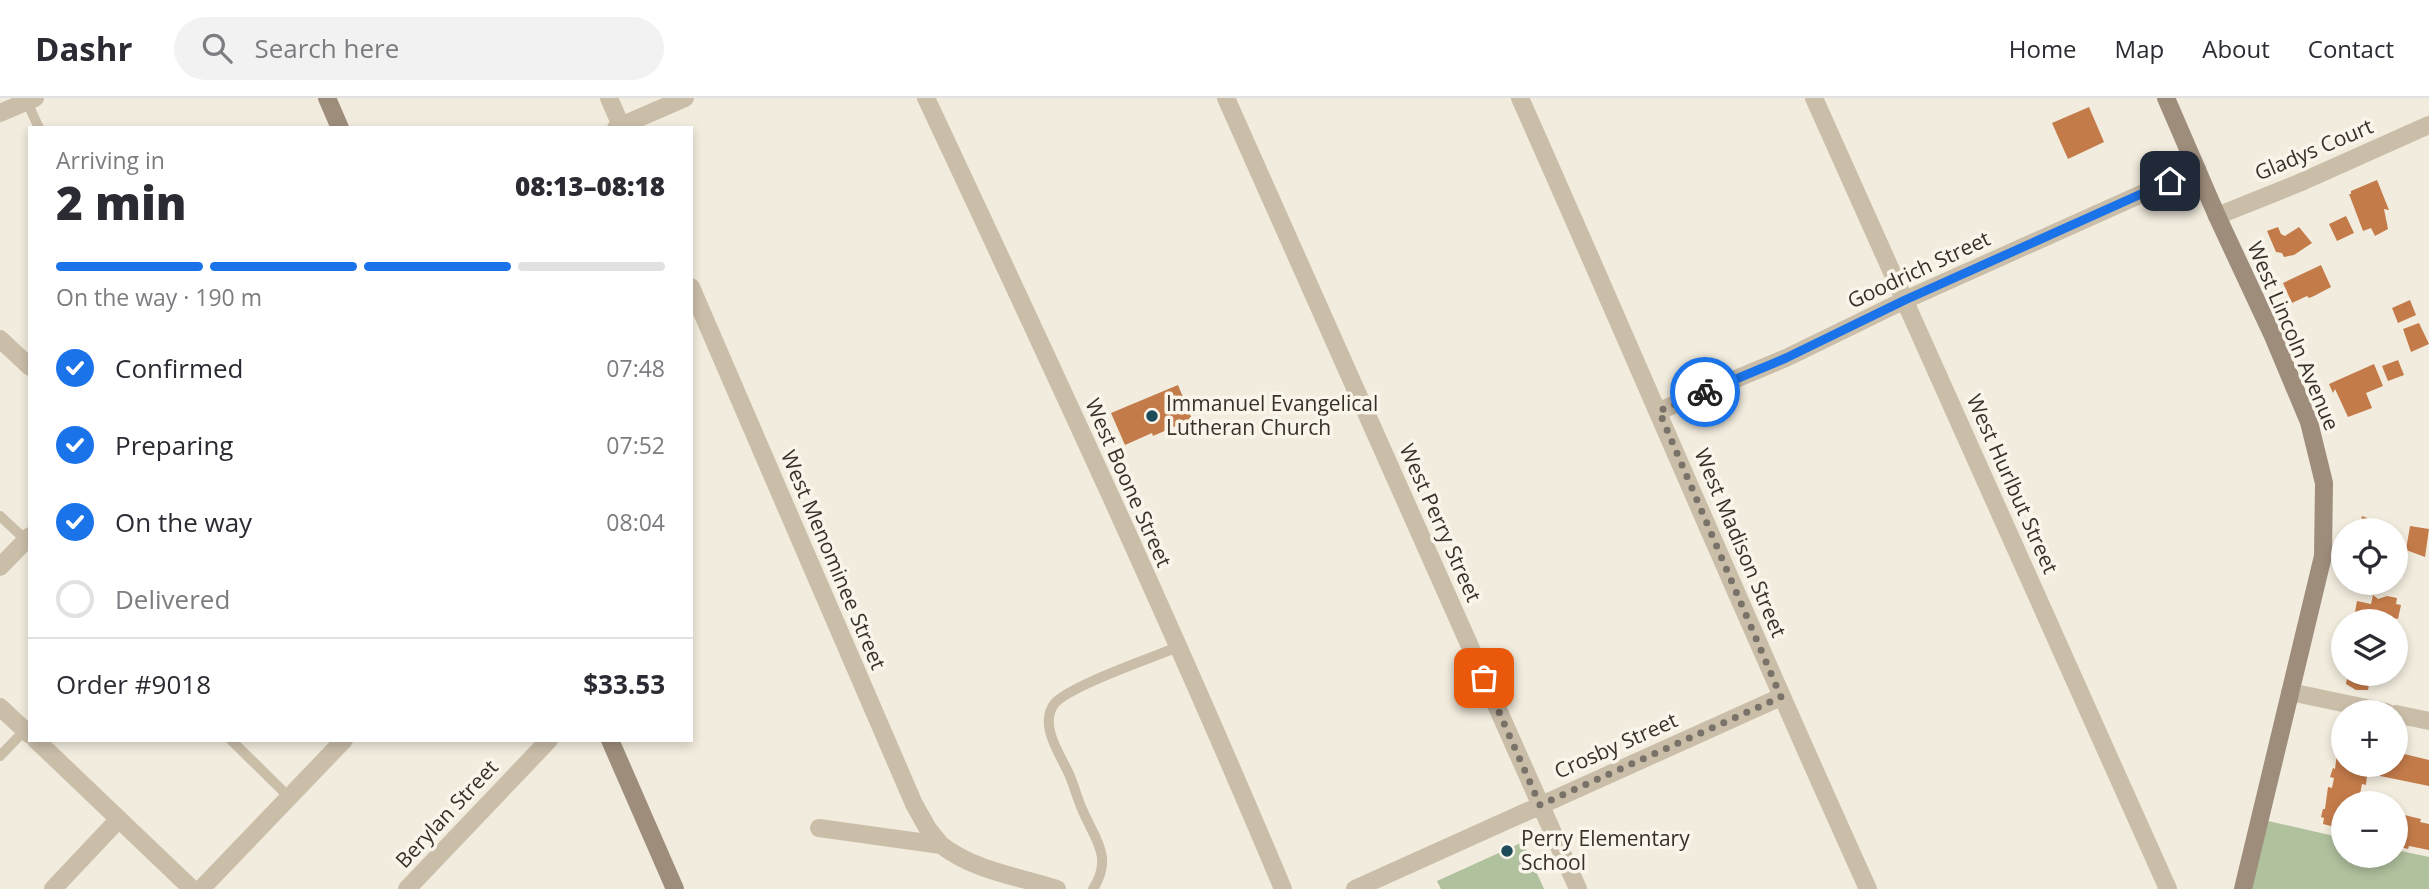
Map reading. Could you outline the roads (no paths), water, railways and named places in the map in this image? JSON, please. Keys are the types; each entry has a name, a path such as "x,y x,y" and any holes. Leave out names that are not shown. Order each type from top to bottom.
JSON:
{"street":[{"path":"327,98 339,126"},
{"path":"609,98 620,126"},
{"path":"622,126 685,98"},
{"name":"West Boone Street","path":"926,98 1178,647 1283,889"},
{"name":"West Perry Street","path":"1226,98 1578,889"},
{"name":"West Madison Street","path":"1520,98 1659,411 1781,697 1868,889"},
{"name":"West Hurlbut Street","path":"1814,98 2168,889"},
{"name":"West Lincoln Avenue","path":"2166,98 2309,422 2324,483 2323,556 2242,889"},
{"path":"0,113 31,100"},
{"name":"Gladys Court","path":"2217,216 2429,125"},
{"name":"Goodrich Street","path":"1659,411 1786,358 1905,300 2197,169"},
{"name":"West Menominee Street","path":"693,293 914,804 941,845"},
{"path":"0,339 28,365"},
{"path":"0,566 28,540"},
{"path":"2290,692 2331,701"},
{"name":"Crosby Street","path":"1354,889 1781,697"},
{"path":"0,706 28,733"},
{"path":"2408,717 2429,721"},
{"path":"37,742 192,889"},
{"path":"201,889 342,742"},
{"name":"Berylan Street","path":"408,889 547,742"},
{"path":"611,742 675,889"},
{"path":"53,889 119,819"},
{"path":"818,828 941,845 957,858 975,866 1057,889"}],"lane":[{"path":"31,100 38,126"},
{"path":"0,516 28,540"},
{"path":"1093,889 1101,870 1102,853 1069,773 1055,749 1049,713 1062,697 1178,647"},
{"path":"0,755 28,736"},
{"path":"233,742 289,797"}],"place":[{"name":"Immanuel Evangelical Lutheran Church","path":"1152,416"},
{"name":"Perry Elementary School","path":"1507,851"}]}
